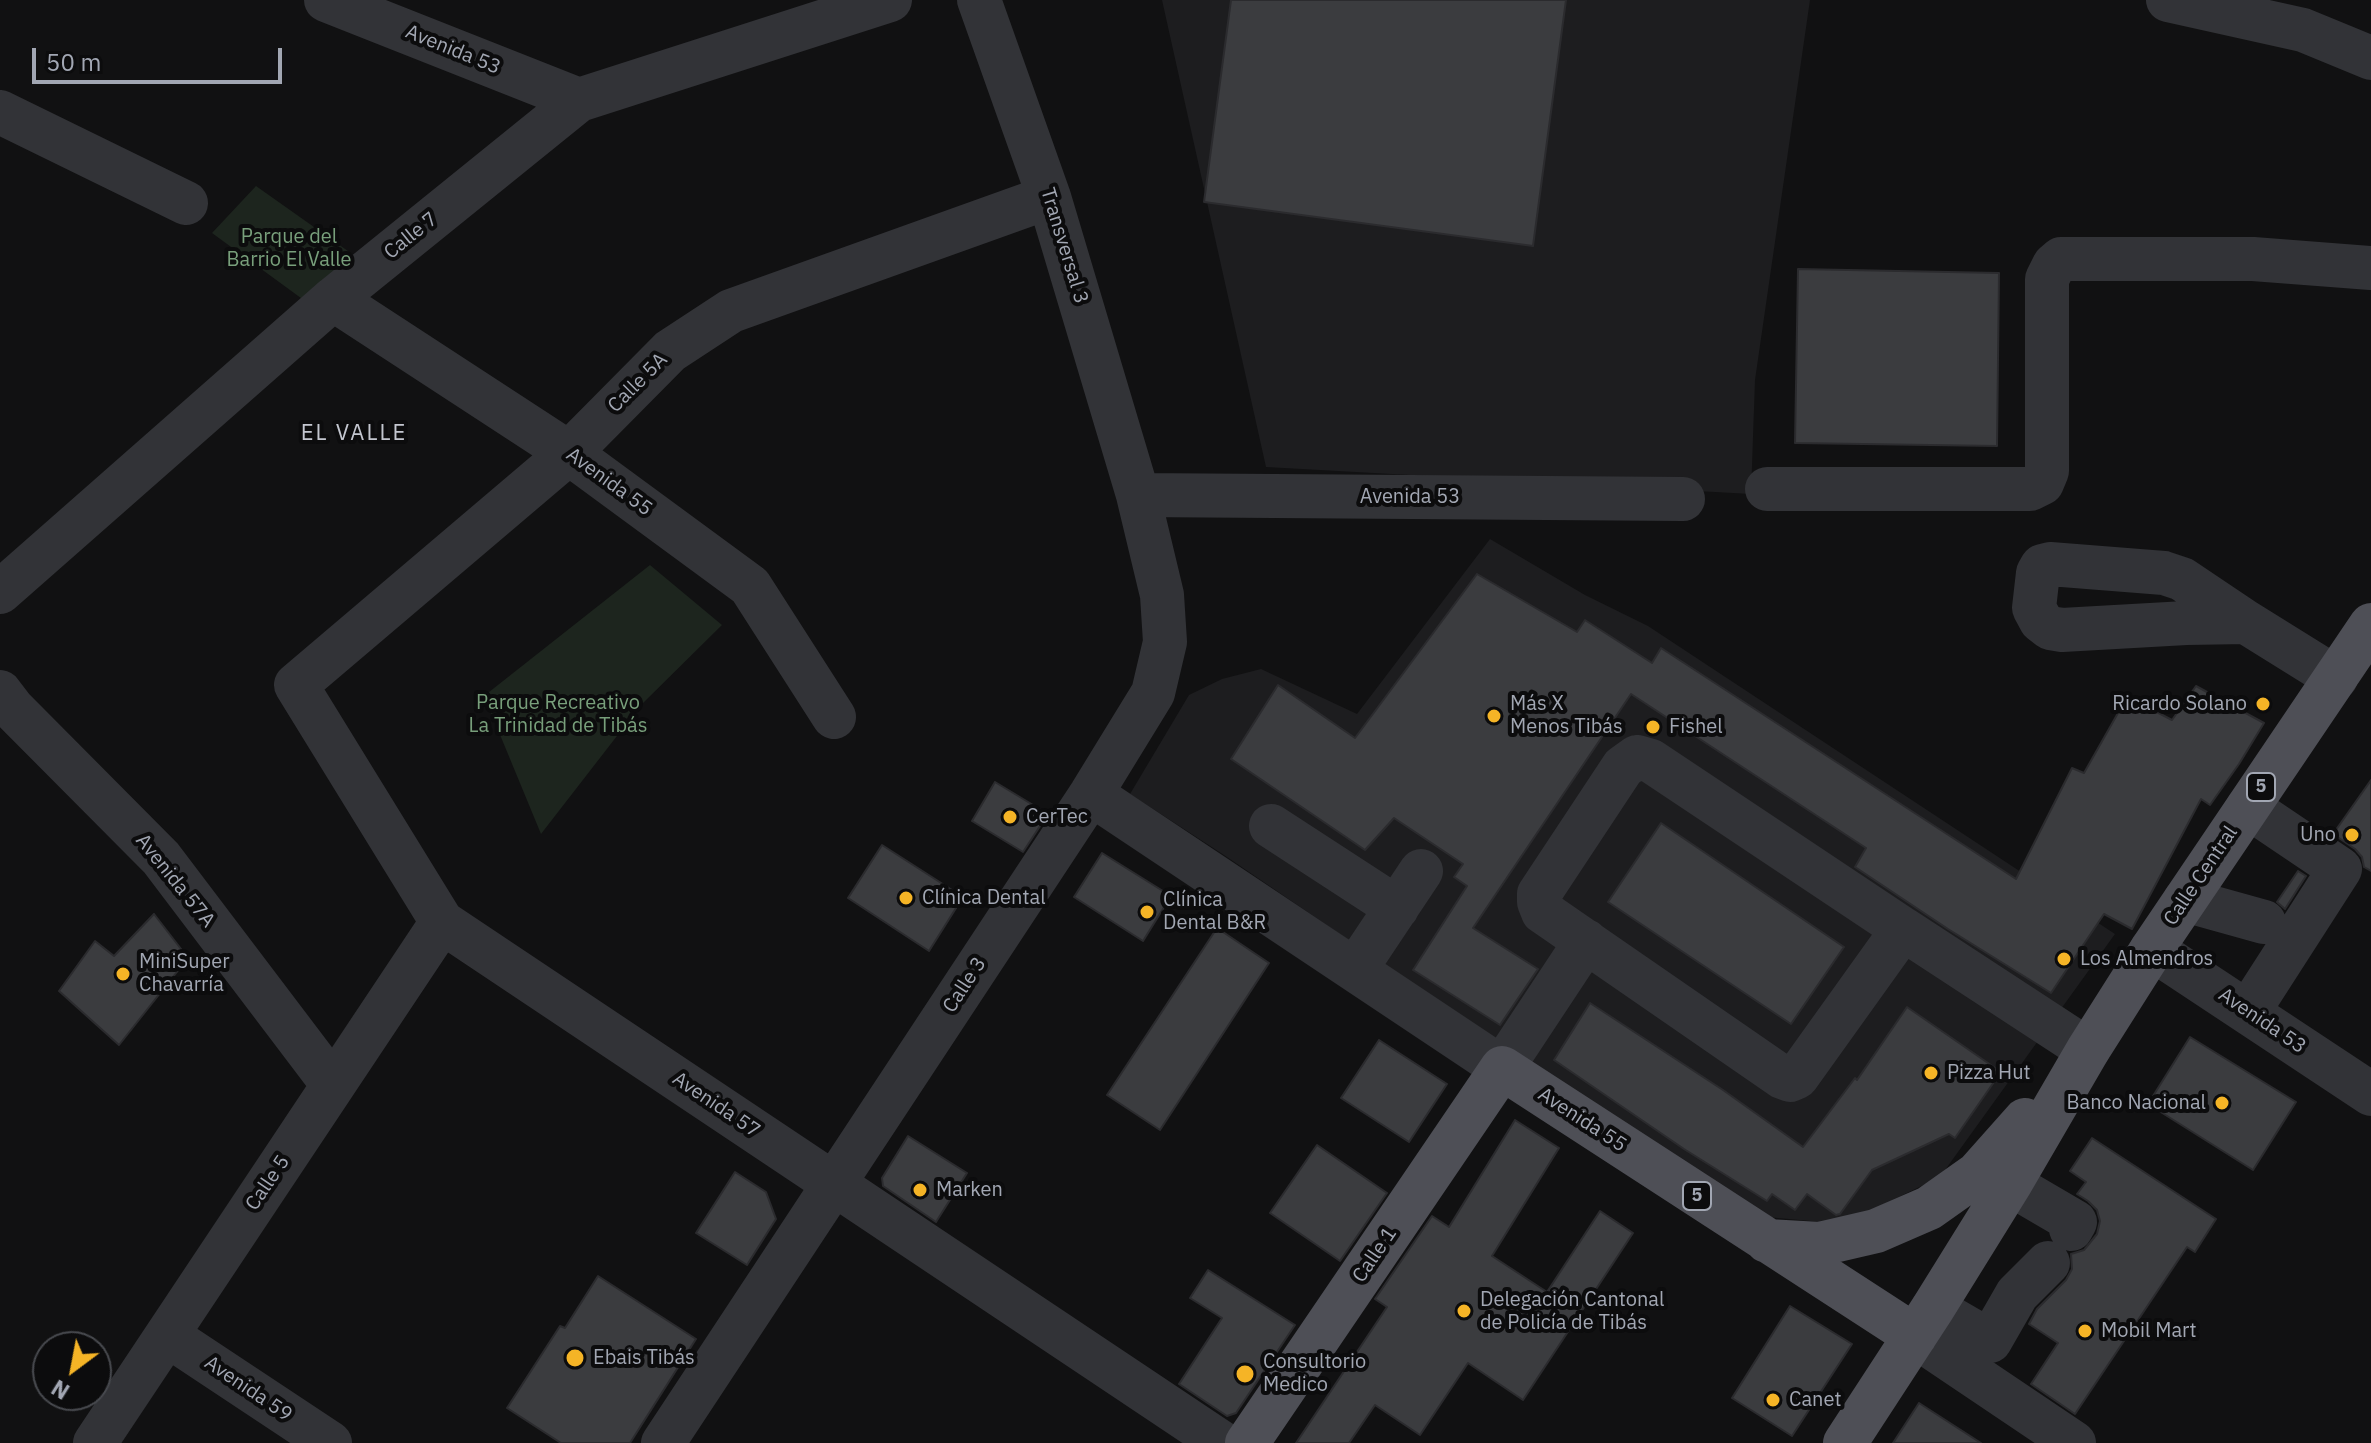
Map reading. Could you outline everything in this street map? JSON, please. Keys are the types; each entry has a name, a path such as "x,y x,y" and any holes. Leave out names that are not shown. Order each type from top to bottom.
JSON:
{"main road":[{"name":"Calle Central","path":"1845,1443 2010,1184 2088,1050 2152,949 2371,625"},
{"name":"Calle Central","path":"1766,1241 1820,1244 1876,1231 1929,1208 1977,1174 2088,1050"},
{"name":"Avenida 55","path":"1502,1068 1766,1241 1924,1322"},
{"name":"Calle 1","path":"1247,1443 1502,1068"}],"street":[{"name":"Avenida 53","path":"326,0 579,100"},
{"name":"Calle 7","path":"0,592 333,299 579,100 890,0"},
{"name":"Transversal 3","path":"979,0 1049,197 1138,495"},
{"path":"2168,0 2303,30 2371,58"},
{"path":"0,112 186,203"},
{"name":"Calle 5A","path":"296,685 569,453 670,351 731,311 1049,197"},
{"path":"1767,489 2030,489 2042,483 2047,471 2047,279 2061,259 2253,259 2371,268"},
{"name":"Avenida 55","path":"333,299 569,453 750,586 834,717"},
{"name":"Avenida 53","path":"1138,495 1683,499"},
{"name":"Calle 3","path":"663,1443 1091,794 1153,693 1165,642 1162,595 1138,495"},
{"path":"2246,622 2336,678"},
{"name":"Avenida 57","path":"296,685 442,922 1222,1443"},
{"name":"Avenida 57A","path":"0,692 13,709 161,858 333,1085"},
{"path":"1903,929 1797,1077 1790,1080 1543,912 1539,894 1623,767 1637,757 1651,761 2088,1050"},
{"name":"Avenida 55","path":"1091,794 1502,1068"},
{"path":"2248,807 2340,869 2286,928 2248,1012"},
{"path":"1271,826 1397,908"},
{"path":"1355,970 1421,871"},
{"path":"2185,900 2286,928"},
{"name":"Calle 5","path":"95,1443 442,922"},
{"path":"1502,1068 1586,941"},
{"name":"Avenida 53","path":"2152,949 2371,1094"},
{"path":"1924,1322 1990,1341 2017,1294 2060,1246 2075,1222 2010,1184"},
{"name":"Avenida 55","path":"1924,1322 2074,1443"},
{"name":"Avenida 59","path":"167,1335 330,1443"}],"shaded area":[{"path":"1162,0 1810,0 1755,380 1751,494 1266,467"},
{"path":"1490,539 1585,595 1648,626 2115,934 1940,1177 1843,1224 1767,1217 1469,1022 1130,794 1189,695 1222,679 1261,669 1357,714"}],"green space":[{"name":"Parque del Barrio El Valle","path":"256,186 355,256 305,301 212,233"},
{"name":"Parque Recreativo La Trinidad de Tibás","path":"650,565 722,625 641,705 541,834 484,696"}],"building":[{"path":"1231,0 1566,0 1533,246 1204,202"},
{"path":"1798,269 1999,273 1997,446 1795,443"},
{"path":"1477,574 1577,632 1585,620 1652,663 1661,648 2016,879 2072,768 2084,773 2118,713 2149,708 2172,720 2196,686 2264,723 2210,805 2201,799 2132,929 2104,914 2051,993 1855,867 1866,848 1631,694 1473,928 1538,969 1500,1025 1413,970 1467,886 1454,877 1463,864 1394,818 1365,850 1231,759 1278,685 1355,738"},
{"name":"Uno","path":"2371,780 2371,871 2364,867 2362,857 2355,849 2333,834"},
{"name":"CerTec","path":"995,782 1048,814 1023,852 972,821"},
{"path":"1661,823 1844,947 1791,1024 1608,902"},
{"path":"882,845 963,897 929,951 848,898"},
{"path":"1102,853 1171,896 1143,941 1074,897"},
{"path":"2298,871 2306,876 2285,909 2277,902"},
{"name":"MiniSuper Chavarría","path":"154,914 188,958 119,1045 59,991 95,941 114,956"},
{"path":"1217,928 1269,963 1160,1130 1107,1095"},
{"path":"1590,1003 1723,1090 1803,1147 1855,1078 1857,1080 1907,1007 2001,1072 1955,1138 1949,1134 1872,1170 1840,1214 1836,1215 1807,1194 1795,1210 1772,1194 1767,1201 1684,1149 1554,1060"},
{"name":"Banco Nacional","path":"2190,1037 2296,1102 2253,1170 2148,1104"},
{"path":"1379,1040 1447,1084 1409,1142 1341,1098"},
{"path":"1515,1120 1559,1148 1492,1256 1547,1292 1600,1211 1633,1233 1523,1400 1468,1363 1420,1435 1375,1405 1349,1443 1296,1443 1387,1307 1375,1299 1432,1216 1449,1227"},
{"name":"Marken","path":"908,1136 967,1173 936,1222 883,1186 882,1178"},
{"path":"2092,1138 2216,1219 2195,1252 2187,1247 2075,1414 2031,1384 2058,1343 2029,1324 2037,1309 2066,1280 2072,1269 2071,1254 2084,1250 2097,1234 2100,1221 2097,1210 2077,1194 2086,1182 2070,1171"},
{"path":"1317,1145 1387,1193 1340,1261 1270,1213"},
{"path":"735,1172 766,1192 776,1219 747,1265 696,1233"},
{"path":"1208,1270 1295,1325 1236,1413 1227,1416 1179,1384 1222,1318 1190,1298"},
{"name":"Ebais Tibás","path":"598,1276 696,1339 630,1443 561,1443 507,1408 560,1326 565,1328"},
{"path":"1790,1306 1852,1344 1792,1436 1732,1398"},
{"path":"1919,1403 1981,1443 1893,1443"}],"place":[{"name":"Ricardo Solano","path":"2263,704"},
{"name":"Más X Menos Tibás","path":"1494,716"},
{"name":"Fishel","path":"1653,727"},
{"name":"CerTec","path":"1010,817"},
{"name":"Uno","path":"2352,835"},
{"name":"Clínica Dental","path":"906,898"},
{"name":"Clínica Dental B&R","path":"1147,912"},
{"name":"Los Almendros","path":"2064,959"},
{"name":"MiniSuper Chavarría","path":"123,974"},
{"name":"Pizza Hut","path":"1931,1073"},
{"name":"Banco Nacional","path":"2222,1103"},
{"name":"Marken","path":"920,1190"},
{"name":"Delegación Cantonal de Policía de Tibás","path":"1464,1311"},
{"name":"Mobil Mart","path":"2085,1331"},
{"name":"Ebais Tibás","path":"575,1358"},
{"name":"Consultorio Medico","path":"1245,1374"},
{"name":"Canet","path":"1773,1400"}],"district":[{"name":"EL VALLE","path":"354,434"}]}
